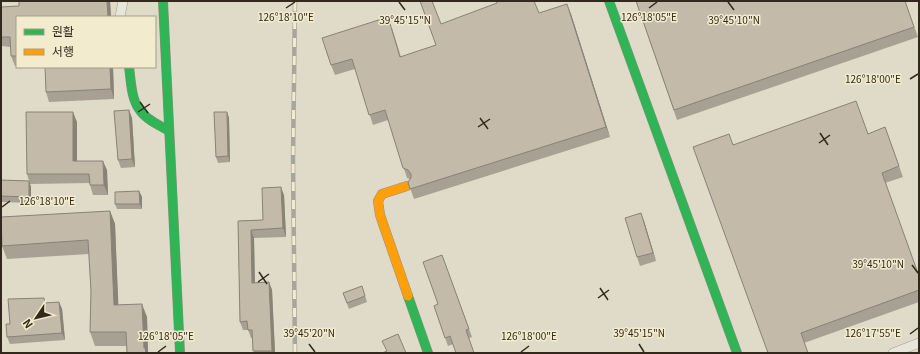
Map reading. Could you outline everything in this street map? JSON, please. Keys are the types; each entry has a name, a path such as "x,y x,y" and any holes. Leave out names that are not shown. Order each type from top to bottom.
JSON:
{"street":[{"path":"120,16 123,1"},
{"path":"163,1 180,353"},
{"path":"609,1 737,353"},
{"path":"129,68 135,103 139,110 148,118 169,131"},
{"path":"407,186 382,194 378,201 380,215 428,353"},
{"path":"893,353 919,343"}],"building":[{"path":"19,1 107,1 108,16 16,16 16,56 11,56 10,37 1,37 1,7 19,6"},
{"path":"420,1 432,1 441,24 497,3 496,1 534,1 539,13 567,4 606,127 410,189 408,182 411,178 411,174 408,170 403,168 385,110 369,115 352,59 331,65 322,38 388,17 400,57 436,45"},
{"path":"636,1 905,1 914,27 674,110"},
{"path":"45,68 110,68 111,89 46,92"},
{"path":"856,101 868,134 885,127 899,166 882,173 919,276 919,290 801,333 808,353 768,353 693,147 729,134 733,145"},
{"path":"129,110 132,159 118,160 114,111"},
{"path":"26,112 73,112 73,161 103,161 104,185 90,185 89,174 27,174"},
{"path":"214,112 227,112 228,156 216,157"},
{"path":"1,180 29,181 29,197 1,196"},
{"path":"281,187 283,228 251,230 252,283 269,282 272,351 253,351 252,330 248,330 247,321 240,322 238,221 263,220 262,188"},
{"path":"139,191 140,204 115,204 115,192"},
{"path":"110,211 114,305 142,304 144,348 146,353 127,353 126,332 90,332 91,291 88,240 2,246 1,217"},
{"path":"641,213 653,253 637,257 625,218"},
{"path":"442,255 469,329 466,330 474,353 456,353 450,336 445,338 434,306 438,304 423,262"},
{"path":"362,286 365,296 347,303 343,293"},
{"path":"44,298 45,303 59,302 62,333 7,337 6,324 10,324 8,299"},
{"path":"398,334 406,353 382,353 387,351 382,341"}],"railway":[{"path":"295,1 293,159 295,353"}],"traffic: fast":[{"path":"163,1 180,353"},
{"path":"609,1 737,353"},
{"path":"129,68 136,105 148,119 169,131"},
{"path":"408,296 428,353"}],"traffic: slow":[{"path":"407,186 382,194 378,201 380,215 408,296"}]}
